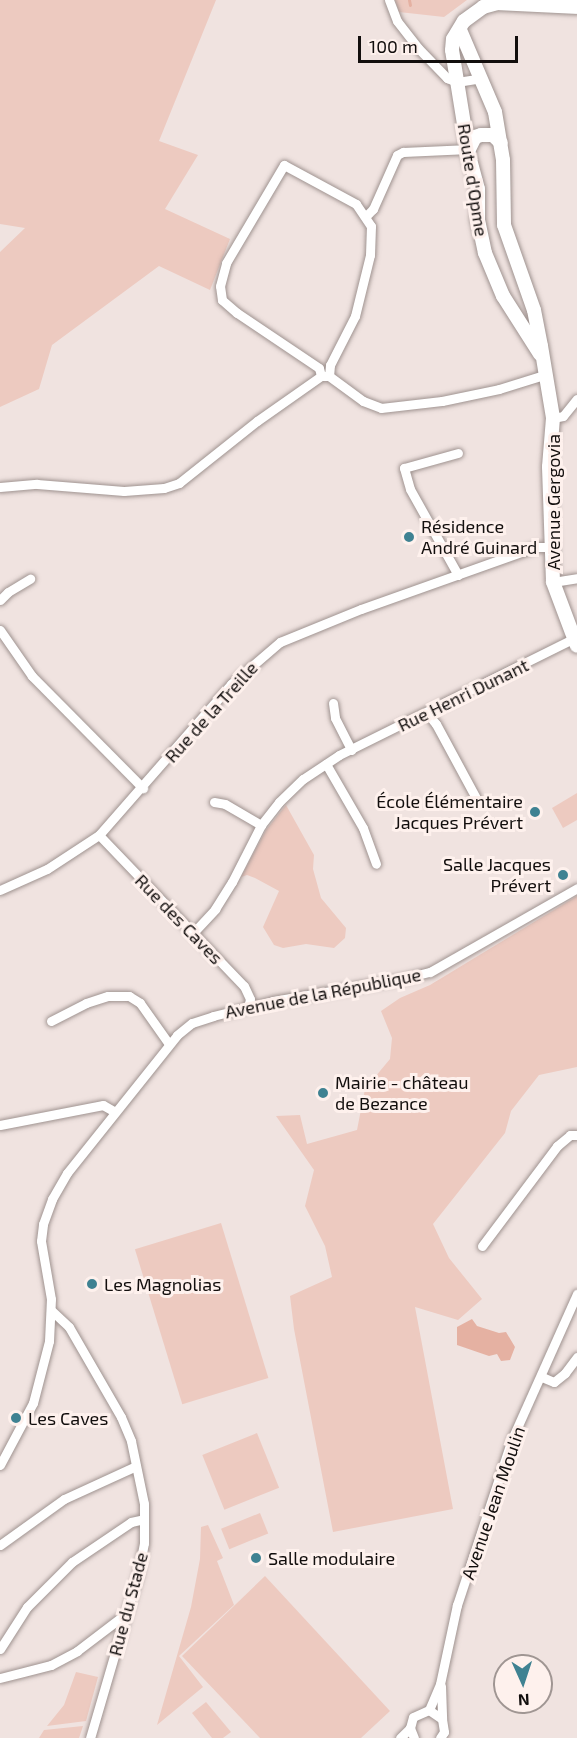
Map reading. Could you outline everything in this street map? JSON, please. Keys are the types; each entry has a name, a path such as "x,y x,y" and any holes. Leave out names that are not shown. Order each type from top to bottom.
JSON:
{"main road":[{"path":"460,30 472,13 498,3 577,7"},
{"name":"Route d'Opme","path":"494,278 482,239 478,189 452,50 453,39 460,30 495,112 501,143 504,225 516,267"},
{"path":"469,149 475,137 481,135 494,135 501,143"},
{"name":"Avenue Gergovia","path":"516,267 534,310 553,418 549,467 553,582 576,642"},
{"name":"Avenue Gergovia","path":"494,278 515,318 540,354"},
{"path":"515,318 528,316 534,310"}],"street":[{"path":"388,0 397,21 418,48 447,78 457,82 482,78"},
{"path":"366,216 374,209 397,155 403,152 469,149"},
{"path":"0,487 37,484 124,491 164,488 179,483 257,422 325,376 355,316 372,238 366,216 356,204 284,165 226,263 220,286 222,300 237,313 319,368 325,376 363,401 381,408 442,401 498,389 544,375"},
{"path":"553,418 563,416 577,399"},
{"path":"458,453 404,468 410,489 458,575"},
{"name":"Rue de la Treille","path":"0,890 47,869 99,835 143,788 231,684 280,642 361,609 535,547 552,547"},
{"path":"553,582 577,578"},
{"path":"0,600 8,592 30,579"},
{"path":"0,630 32,676 143,788"},
{"name":"Rue Henri Dunant","path":"193,933 215,909 232,882 261,825 288,792 326,764 351,750 576,642"},
{"path":"333,703 336,718 351,750"},
{"path":"427,713 436,724 476,798"},
{"path":"326,764 363,828 376,864"},
{"path":"214,802 225,804 261,825"},
{"name":"Rue des Caves","path":"99,835 244,986 250,999 248,1007"},
{"name":"Avenue de la République","path":"0,1465 33,1403 49,1341 52,1311 42,1257 45,1218 52,1199 67,1173 169,1044 183,1030 201,1019 248,1007 401,980 430,972 577,888"},
{"path":"51,1021 87,1003 108,996 129,996 140,1003 169,1044"},
{"path":"0,1125 103,1106 115,1112"},
{"path":"482,1246 557,1146 570,1135 577,1135"},
{"name":"Avenue Jean Moulin","path":"429,1710 440,1684 457,1605 512,1439 542,1377 577,1294"},
{"name":"Rue du Stade","path":"52,1311 69,1327 121,1417 131,1441 144,1520 144,1543 138,1574 123,1616 90,1738"},
{"path":"542,1377 554,1382 566,1373 577,1357"},
{"path":"0,1545 64,1499 136,1466"},
{"path":"0,1649 27,1607 72,1562 131,1522 144,1520"},
{"path":"0,1678 51,1665 77,1651 123,1616"},
{"name":"Avenue Jean Moulin","path":"440,1684 444,1732 441,1738"},
{"path":"400,1738 410,1728 417,1713 429,1710 442,1719"},
{"path":"410,1728 414,1738"}],"shaded area":[{"path":"0,0 216,0 159,141 198,155 165,209 230,239 210,290 159,266 52,345 39,389 0,407 0,252 25,228 0,224"},
{"path":"395,0 467,0 444,17 399,12"},
{"path":"577,793 577,820 563,828 552,808"},
{"path":"286,805 314,855 313,869 321,898 346,928 345,938 334,948 306,944 283,948 274,945 263,927 279,891 247,875 241,877 266,830"},
{"path":"577,896 577,1067 539,1075 511,1111 505,1133 433,1224 449,1258 482,1299 458,1320 415,1307 453,1509 333,1532 294,1329 290,1296 332,1277 325,1246 305,1206 314,1170 276,1116 300,1115 307,1144 357,1130 365,1089 390,1059 392,1038 381,1011 400,998 430,985"},
{"path":"221,1223 268,1378 182,1404 135,1249"},
{"path":"472,1319 477,1326 499,1333 506,1332 515,1347 510,1360 501,1361 497,1354 489,1356 457,1345 457,1327"},
{"path":"257,1433 279,1488 224,1510 202,1455"},
{"path":"260,1513 268,1533 229,1549 221,1529"},
{"path":"208,1525 223,1558 217,1561 234,1605 179,1656 203,1687 157,1725 191,1607 200,1559 201,1527"},
{"path":"265,1576 390,1711 361,1738 260,1738 182,1656"},
{"path":"76,1672 98,1677 86,1721 47,1726 64,1705"},
{"path":"206,1702 231,1732 223,1738 212,1738 192,1713"},
{"path":"83,1726 79,1738 39,1738 44,1730"}],"waterway":[{"path":"409,0 410,5"}],"place":[{"name":"Résidence André Guinard","path":"409,537"},
{"name":"École Élémentaire Jacques Prévert","path":"535,812"},
{"name":"Salle Jacques Prévert","path":"563,875"},
{"name":"Mairie - château de Bezance","path":"323,1093"},
{"name":"Les Magnolias","path":"92,1284"},
{"name":"Les Caves","path":"16,1418"},
{"name":"Salle modulaire","path":"256,1558"}]}
